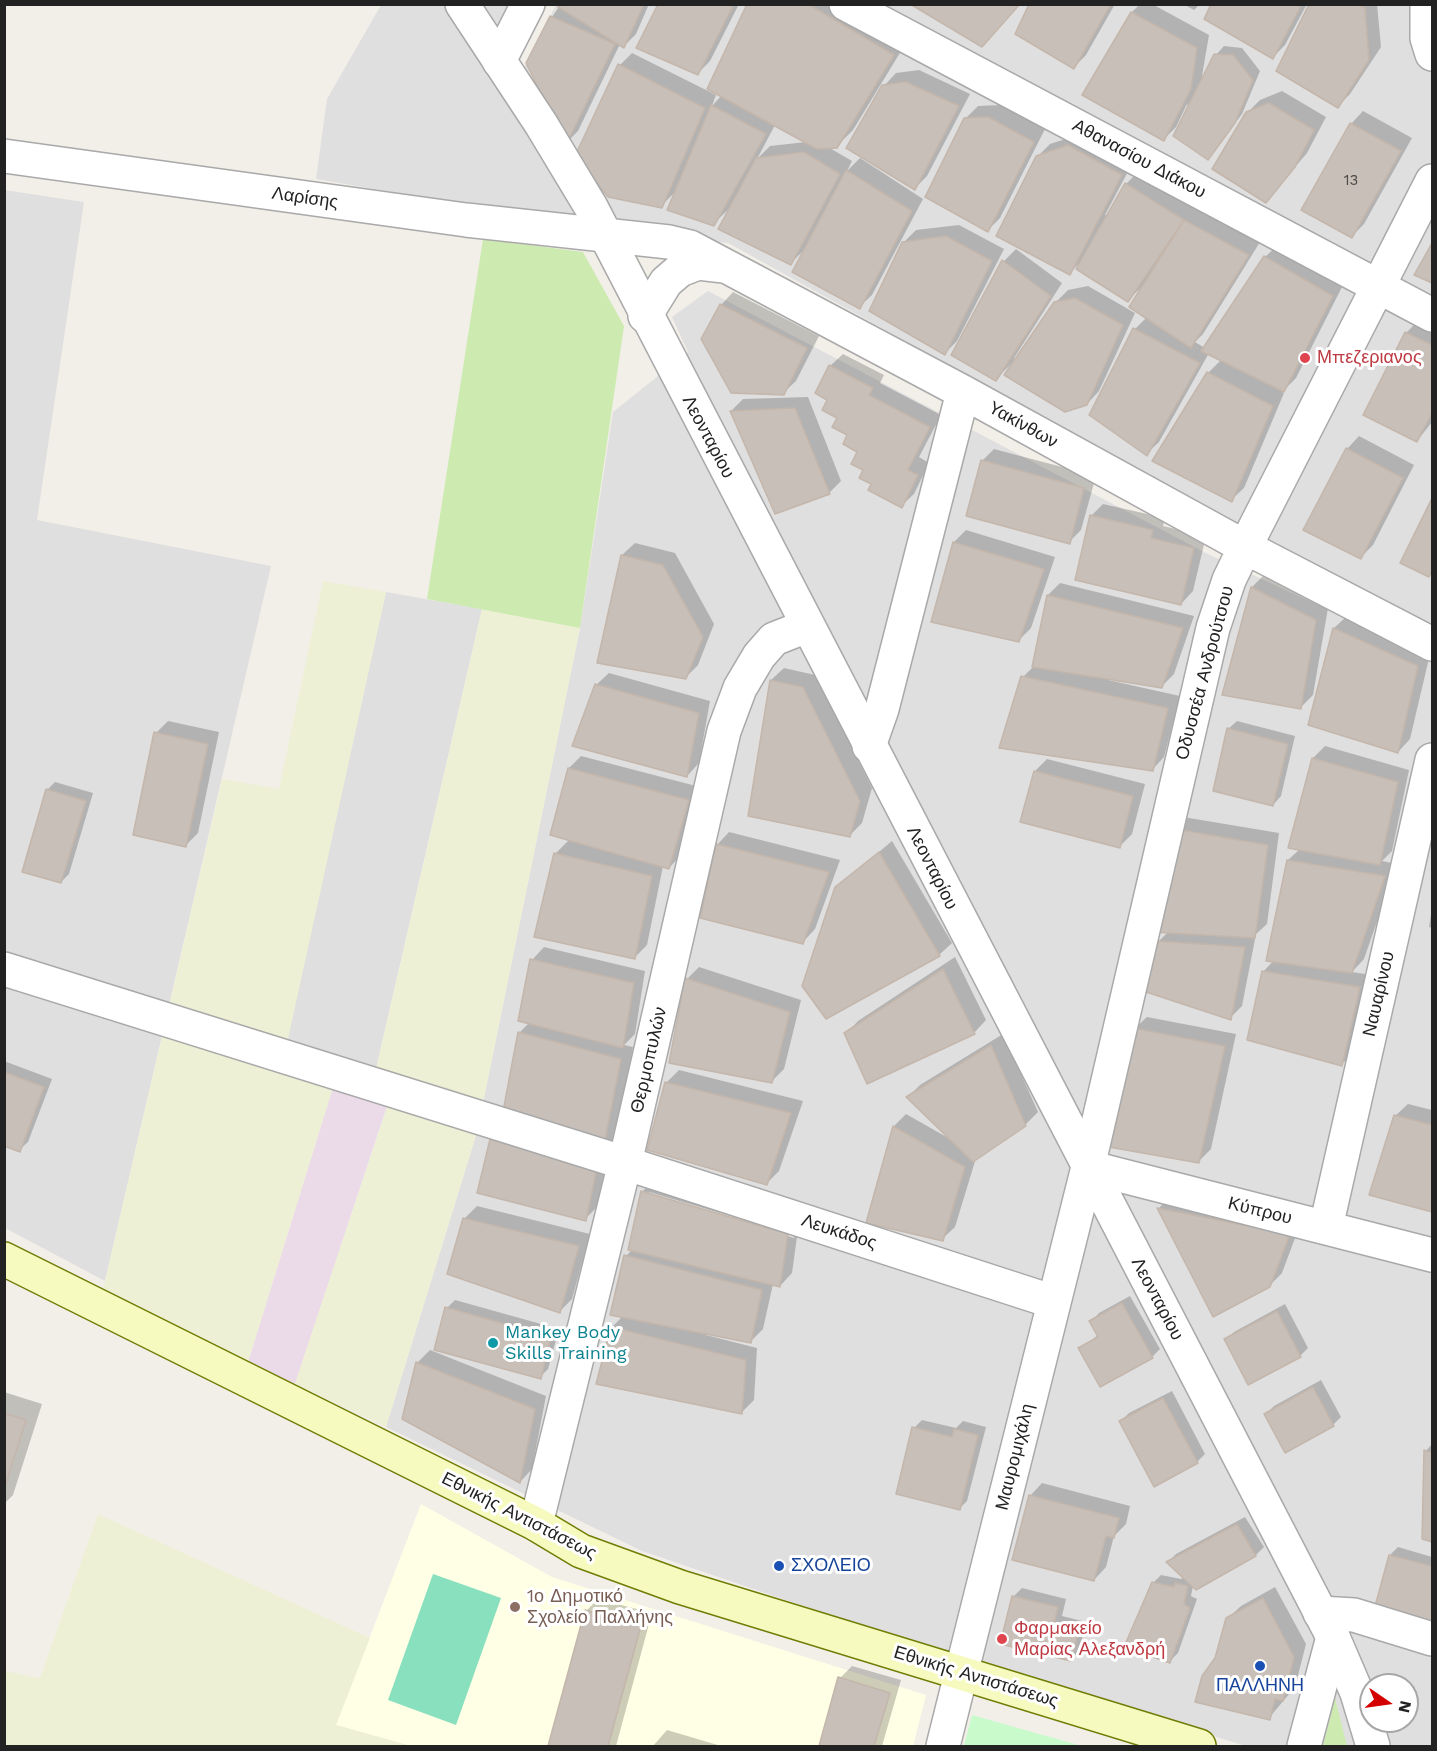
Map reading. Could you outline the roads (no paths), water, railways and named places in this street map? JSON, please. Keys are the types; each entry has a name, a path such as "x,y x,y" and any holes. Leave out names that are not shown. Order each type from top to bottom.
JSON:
{"main road":[{"name":"Εθνικής Αντιστάσεως","path":"4,1259 536,1524 581,1551 680,1587 1199,1746"}],"street":[{"name":"Λεονταρίου","path":"462,4 570,172 605,235 645,316 1327,1625 1354,1685 1373,1746"},
{"path":"499,61 528,4"},
{"name":"Αθανασίου Διάκου","path":"846,4 1432,315"},
{"path":"1427,4 1427,38 1432,54"},
{"name":"Λαρίσης","path":"4,156 466,220 605,235"},
{"name":"Οδυσσέα Ανδρούτσου","path":"1088,1167 1213,628 1229,580 1432,181"},
{"name":"Υακίνθων","path":"605,235 678,244 698,250 725,267 963,392 1245,547 1432,644"},
{"path":"645,316 666,282 680,270 698,263 725,267"},
{"path":"869,746 882,710 963,392"},
{"name":"Θερμοπυλών","path":"536,1524 625,1163 724,731 732,706 750,670 774,639 807,626"},
{"name":"Ναυαρίνου","path":"1326,1227 1432,760"},
{"name":"Λευκάδος","path":"4,969 625,1163 1054,1302"},
{"path":"1064,1121 1084,1122 1101,1111"},
{"name":"Κύπρου","path":"1088,1167 1432,1255"},
{"name":"Μαυρομιχάλη","path":"943,1746 1088,1167"},
{"path":"1304,1746 1327,1625 1354,1615 1432,1639"}],"place":[{"name":"Μπεζεριανος","path":"1305,358"},
{"name":"Mankey Body Skills Training","path":"493,1343"},
{"name":"ΣΧΟΛΕΙΟ","path":"779,1566"},
{"name":"1ο Δημοτικό Σχολείο Παλλήνης","path":"515,1607"},
{"name":"Φαρμακείο Μαρίας Αλεξανδρή","path":"1002,1639"},
{"name":"ΠΑΛΛΗΝΗ","path":"1260,1666"}]}
